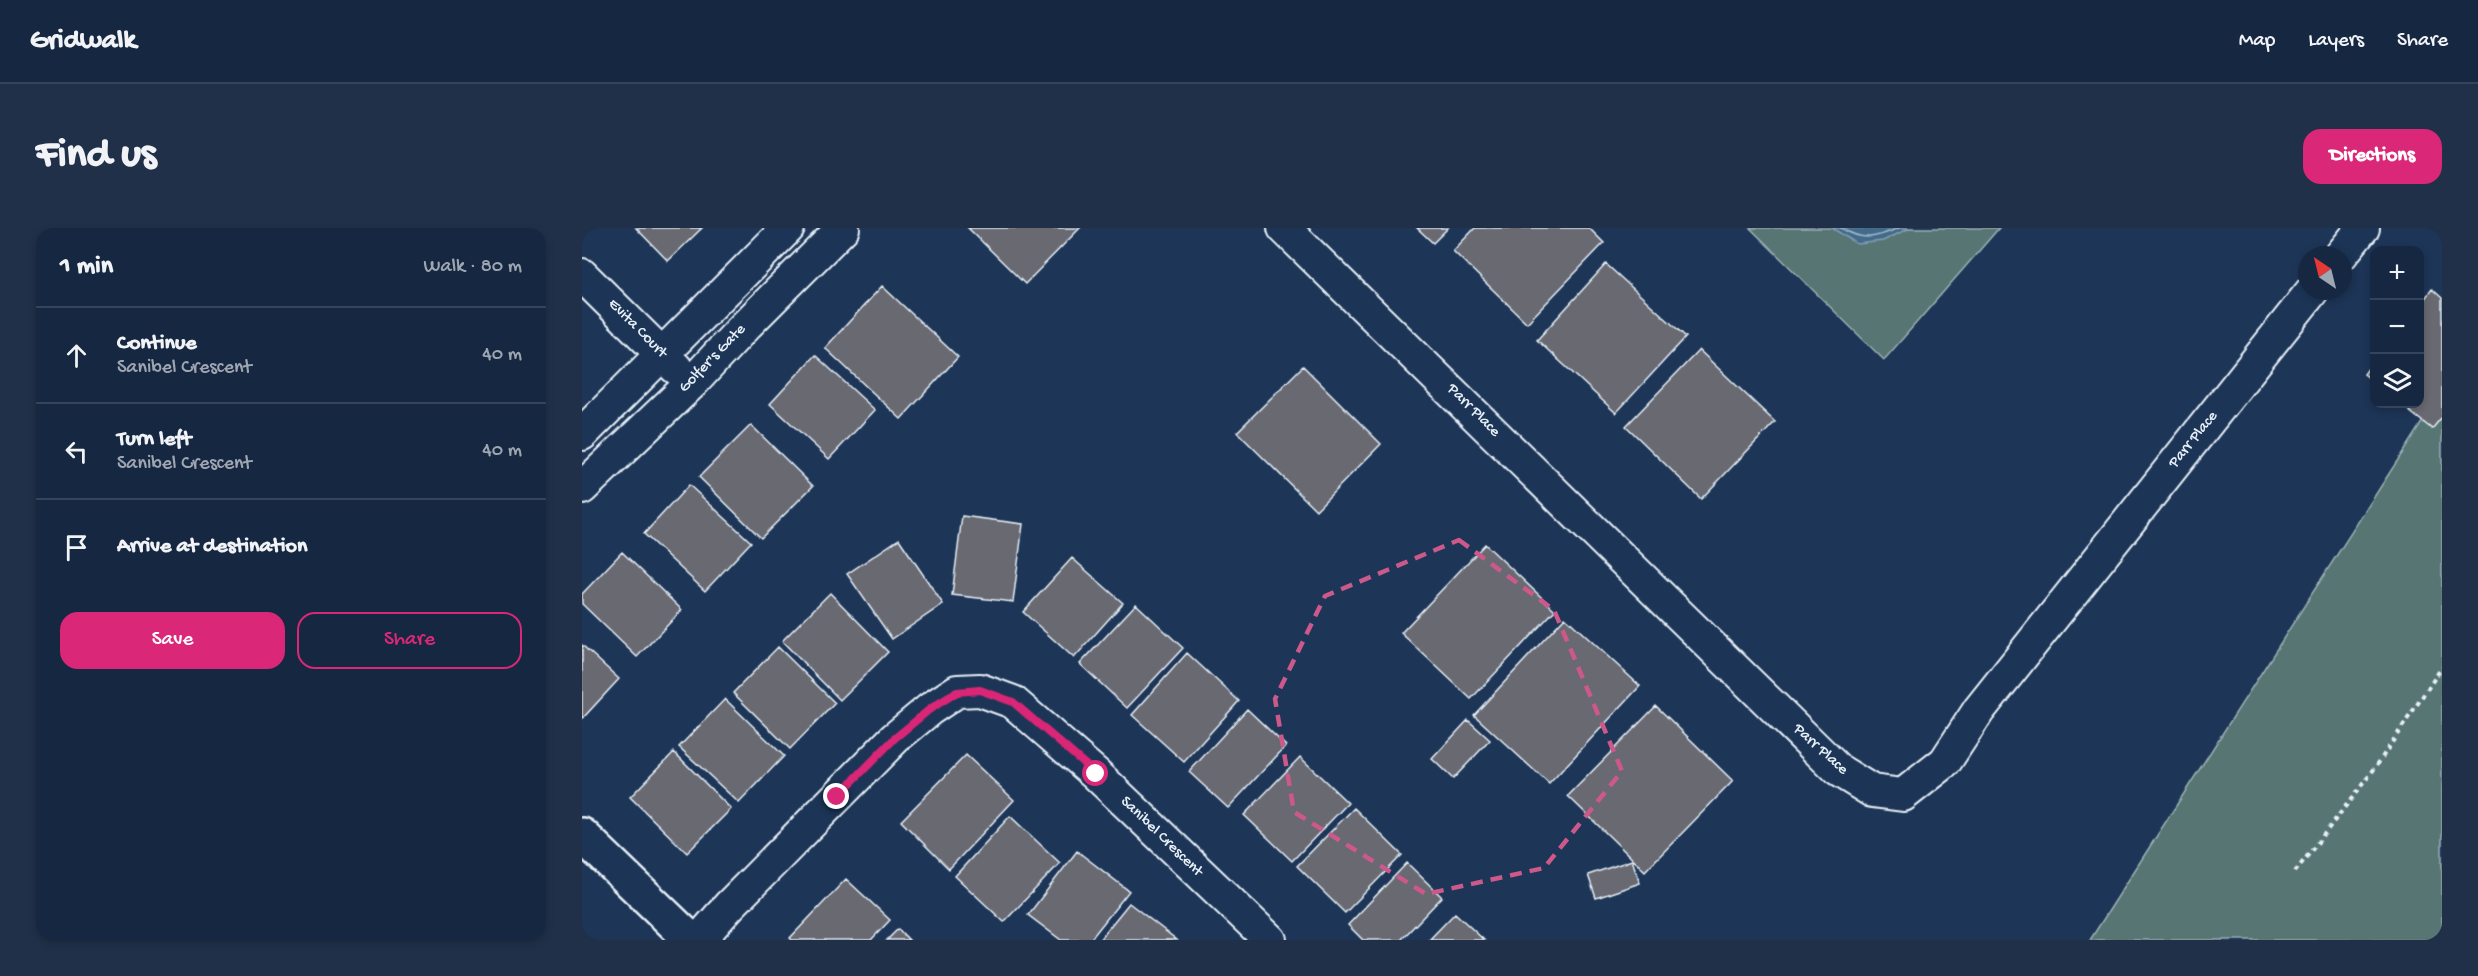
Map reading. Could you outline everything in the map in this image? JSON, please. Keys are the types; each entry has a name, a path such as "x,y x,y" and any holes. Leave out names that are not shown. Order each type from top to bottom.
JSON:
{"street":[{"path":"582,434 788,228"},
{"name":"Golfer's Gate","path":"582,488 692,383 744,327 843,228"},
{"name":"Parr Place","path":"1284,228 1838,770 1872,791 1903,795 1945,762 1979,710 2305,300"},
{"path":"2348,246 2363,228"},
{"name":"Evita Court","path":"582,275 692,383"},
{"name":"Sanibel Crescent","path":"699,940 729,906 895,738 930,709 957,692 980,690 1013,702 1096,774 1270,940"},
{"path":"582,835 691,940"}],"path":[{"path":"2295,872 2375,768 2442,667"}],"highlighted area":[{"path":"1459,540 1554,610 1622,771 1544,868 1426,894 1294,812 1275,699 1325,596"}],"green space":[{"path":"1750,228 1999,228 1884,360"},
{"path":"2442,391 2442,940 2090,940"}],"water":[{"path":"1832,228 1910,228 1883,241 1857,244"}],"building":[{"path":"636,228 702,228 668,261"},
{"path":"968,228 1080,228 1025,284"},
{"path":"1417,228 1448,228 1433,243"},
{"path":"1475,228 1589,228 1604,243 1527,323 1453,251"},
{"path":"1606,264 1686,337 1616,413 1537,340"},
{"path":"882,286 958,357 901,419 825,348"},
{"path":"2432,289 2442,298 2442,417 2432,429 2405,408 2424,408 2424,300"},
{"path":"1699,350 1775,422 1701,499 1626,426"},
{"path":"815,355 875,410 829,459 770,404"},
{"path":"1303,366 1381,444 1316,510 1237,432"},
{"path":"2370,366 2370,379 2364,374"},
{"path":"751,425 813,486 761,538 699,477"},
{"path":"689,485 751,542 705,591 644,534"},
{"path":"962,516 1023,524 1013,602 952,595"},
{"path":"899,539 943,604 892,639 847,574"},
{"path":"1485,544 1555,610 1471,699 1401,633"},
{"path":"622,552 682,610 637,657 582,604 582,594"},
{"path":"1072,558 1123,603 1074,658 1023,612"},
{"path":"830,593 888,652 840,700 782,641"},
{"path":"1136,604 1183,648 1127,708 1080,664"},
{"path":"1565,617 1640,686 1549,784 1474,715"},
{"path":"582,645 619,679 582,719"},
{"path":"778,647 835,703 790,749 733,693"},
{"path":"1187,653 1239,701 1184,762 1132,715"},
{"path":"725,699 784,756 739,803 679,747"},
{"path":"1656,706 1733,781 1645,871 1568,796"},
{"path":"1247,709 1286,746 1228,808 1189,772"},
{"path":"1468,720 1490,740 1453,779 1432,759"},
{"path":"674,752 731,809 687,853 630,797"},
{"path":"966,755 1014,800 949,869 901,821"},
{"path":"1300,757 1348,803 1292,861 1244,815"},
{"path":"1354,808 1402,855 1345,913 1297,866"},
{"path":"1010,816 1060,863 1004,922 955,876"},
{"path":"1077,851 1129,891 1090,940 1061,940 1028,915"},
{"path":"1632,860 1640,883 1596,898 1588,875"},
{"path":"1407,863 1442,897 1401,940 1363,940 1348,925"},
{"path":"846,879 890,920 871,940 792,940 790,938"},
{"path":"1129,903 1177,940 1099,940"},
{"path":"1455,913 1484,940 1429,940"},
{"path":"898,929 909,940 887,940"}],"route":[{"path":"837,797 895,738 930,709 957,692 980,690 1013,702 1096,774"}]}
